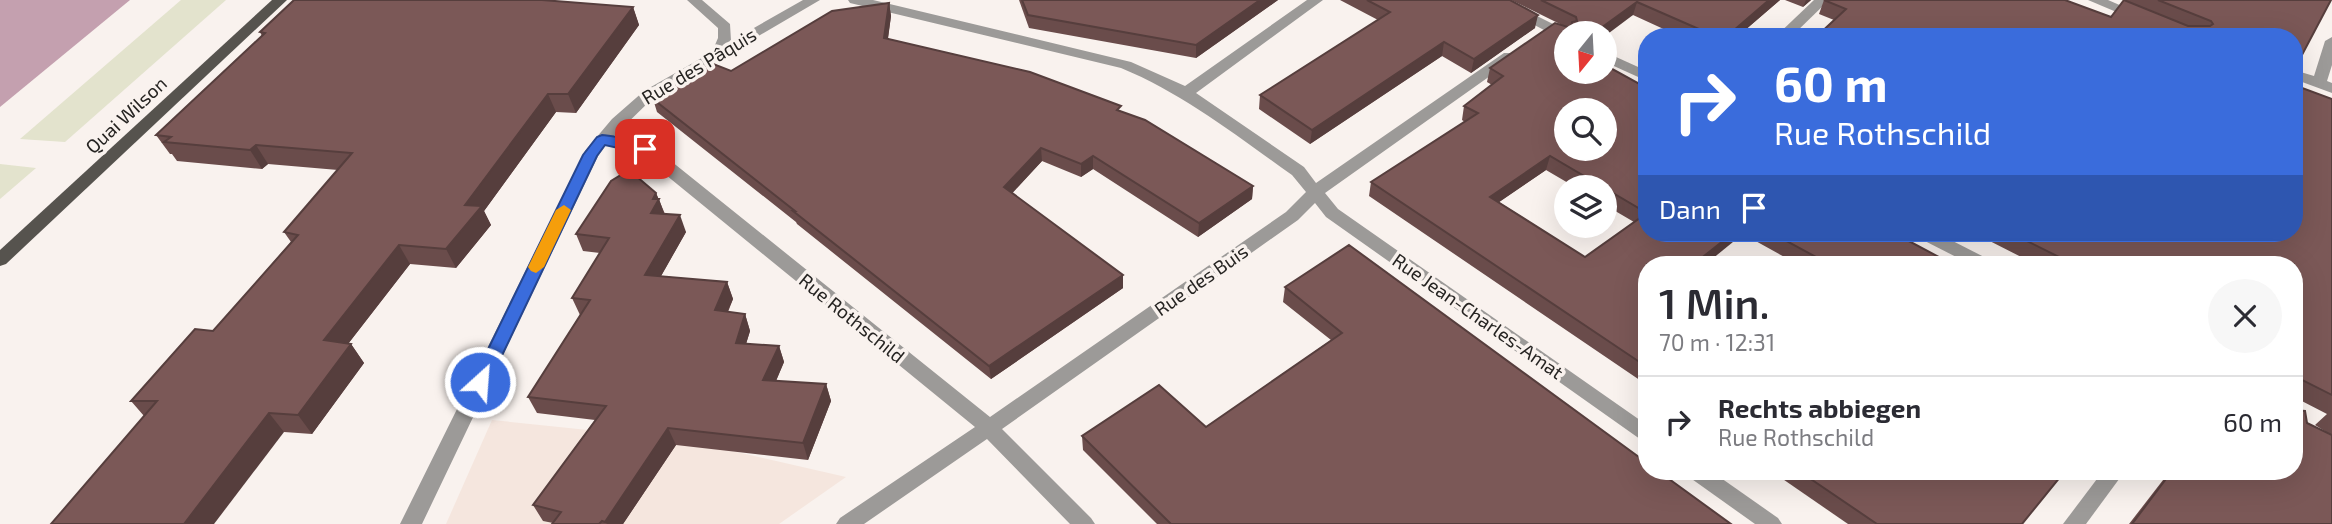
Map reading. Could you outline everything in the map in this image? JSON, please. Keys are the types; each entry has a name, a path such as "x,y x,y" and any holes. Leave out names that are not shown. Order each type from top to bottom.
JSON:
{"main road":[{"name":"Quai Wilson","path":"0,261 280,0"}],"street":[{"path":"694,0 725,27 725,38 719,53"},
{"name":"Rue des Pâquis","path":"411,524 591,155 602,140 629,109 649,94 813,0"},
{"name":"Rue Jean-Charles-Amat","path":"855,0 1126,65 1156,76 1186,93 1298,171 1332,213 1638,430"},
{"path":"1186,93 1315,0"},
{"path":"1494,0 1554,30"},
{"path":"1792,28 1822,0"},
{"path":"2095,0 2158,23"},
{"name":"Rue des Buis","path":"846,524 987,426 1046,389 1292,216 1315,191 1550,28"},
{"path":"2303,78 2326,86 2332,41"},
{"path":"1617,62 1638,72"},
{"name":"Rue Rothschild","path":"602,140 624,142 645,149 987,426 1084,524"},
{"path":"1941,242 1968,256"},
{"path":"1709,480 1772,524"},
{"path":"2074,524 2108,480"}],"shaded area":[{"path":"0,0 130,0 0,107"},
{"path":"492,420 685,440 846,477 779,524 446,524"}],"green space":[{"path":"181,0 226,0 65,142 20,139"},
{"path":"0,164 36,168 0,199"}],"building":[{"path":"294,0 542,0 633,7 568,94 548,94 465,205 482,206 446,249 399,245 324,340 351,344 298,415 269,413 184,524 51,524 157,401 131,401 195,329 213,331 298,235 284,232 352,153 256,145 250,150 164,142 171,137 156,135 265,33 260,32"},
{"path":"1022,0 1260,0 1196,45 1028,15"},
{"path":"1367,0 1510,0 1538,15 1474,59 1444,42 1312,130 1260,95 1390,12"},
{"path":"1541,0 1769,0 1736,28 1696,28 1637,2 1611,21 1577,21 1576,17"},
{"path":"1824,0 2065,0 2111,17 2124,0 2188,26 2210,26 2213,24 2211,21 2158,0 2331,0 2303,53 2303,28 1826,28 1846,9"},
{"path":"889,3 884,38 1030,72 1121,106 1117,110 1145,120 1253,186 1199,223 1093,156 1081,164 1041,148 1004,187 1123,275 989,366 653,99 711,63 731,71 832,11"},
{"path":"1554,24 1554,84 1617,84 1617,72 1638,83 1638,208 1617,195 1617,175 1582,175 1559,161 1617,161 1617,98 1554,98 1554,158 1550,156 1490,197 1585,257 1612,238 1617,238 1617,234 1638,219 1638,242 1722,242 1704,256 1638,256 1638,361 1371,182 1478,113 1464,106 1503,76 1490,68"},
{"path":"2303,88 2332,99 2332,395 2303,380 2303,256 2057,256 2029,242 2303,242"},
{"path":"629,170 656,193 653,199 659,199 651,213 680,215 645,275 727,282 715,310 745,314 736,343 779,346 763,380 826,384 803,443 668,428 605,522 552,524 561,512 533,505 606,406 528,397 590,300 572,298 609,238 576,234 611,181"},
{"path":"1788,242 1911,242 1937,256 1814,256"},
{"path":"1349,245 1638,456 1638,480 1670,480 1731,524 1171,524 1082,436 1159,385 1206,427 1342,333 1285,287"},
{"path":"2303,411 2307,423 2332,435 2332,524 2132,524 2165,480 2303,480"},
{"path":"1812,480 2058,480 2022,524 1877,524"}],"slow traffic":[{"path":"536,267 564,210"}],"route":[{"path":"480,382 591,155 602,140 624,142 645,149"}]}
